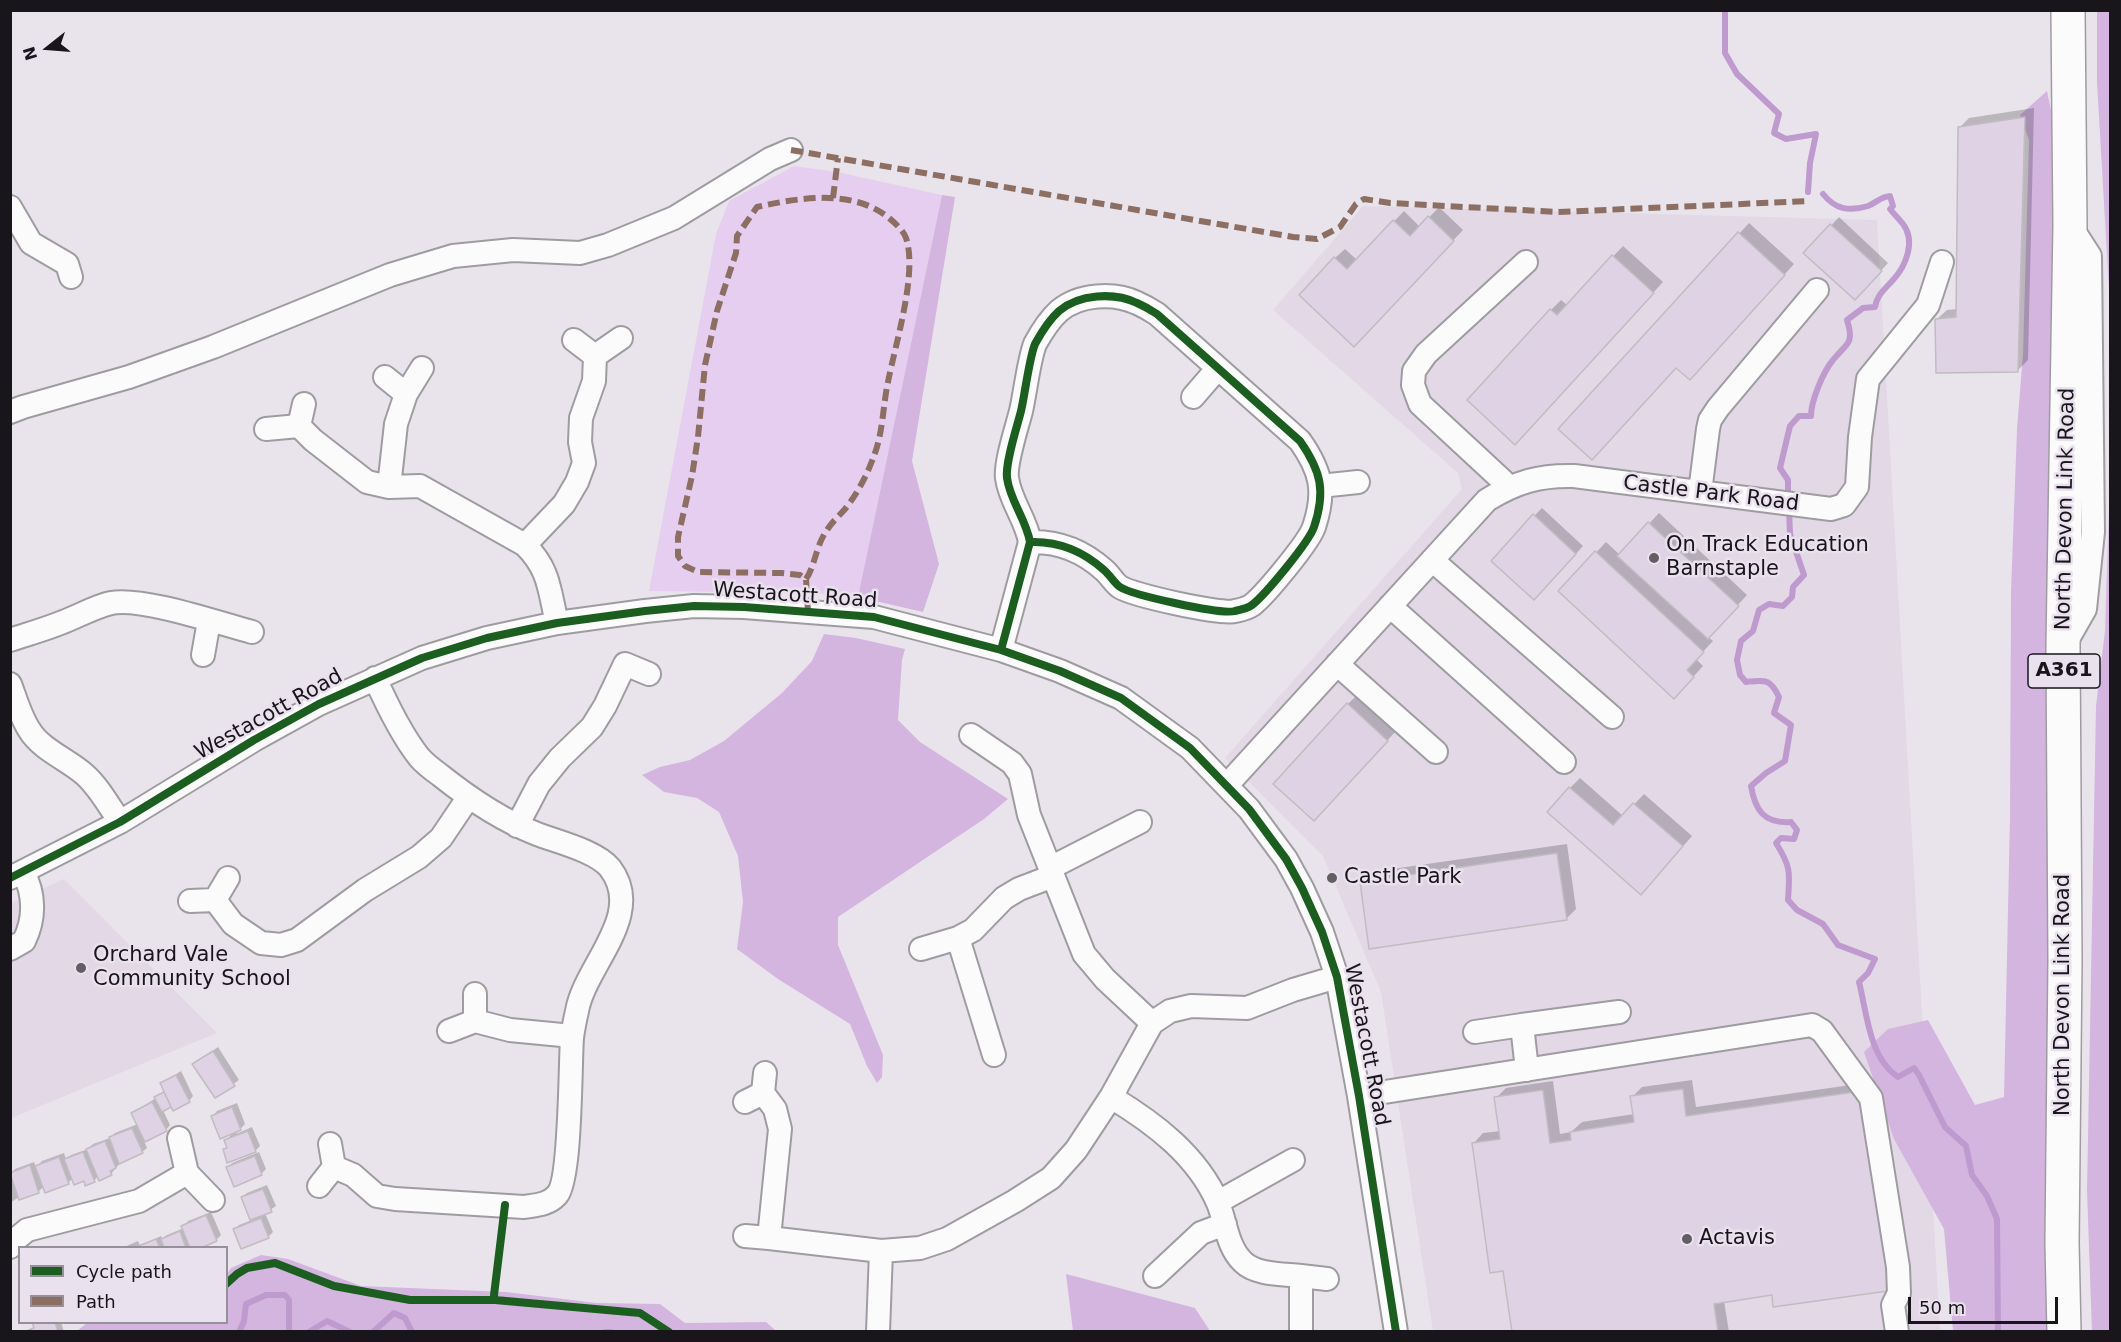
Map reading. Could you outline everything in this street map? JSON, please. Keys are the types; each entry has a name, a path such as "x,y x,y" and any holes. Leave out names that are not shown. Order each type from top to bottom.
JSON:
{"highway":[{"name":"North Devon Link Road","path":"2064,1332 2062,1243 2065,961 2063,646 2070,225 2068,10"}],"street":[{"path":"10,412 23,406 140,374 390,275 453,256 513,250 580,252 608,245 674,218 770,159 791,150"},
{"path":"10,207 31,243 67,264 71,277"},
{"path":"1508,487 1420,405 1413,385 1414,371 1426,354 1526,262"},
{"name":"Castle Park Road","path":"1227,785 1487,500 1508,487 1552,475 1574,476 1810,507 1831,509 1844,505 1857,486 1860,437 1868,379 1928,305 1942,262"},
{"path":"1700,492 1708,429 1718,408 1817,290"},
{"path":"1001,650 1030,542 1028,528 1013,500 1007,476 1034,346 1059,311 1072,304 1095,297 1112,296 1136,302 1157,314 1300,441 1314,460 1320,486 1318,514 1312,533 1272,583 1251,605 1233,612 1134,593 1118,587 1106,572 1077,551 1043,542 1030,542"},
{"path":"595,356 621,338"},
{"path":"574,340 595,356"},
{"path":"525,544 564,504 584,463 580,442 581,418 594,381 595,356"},
{"path":"389,487 396,424 406,394 422,368"},
{"path":"1193,397 1218,368"},
{"path":"385,376 406,394"},
{"path":"266,429 302,415 313,440 367,482 389,487 420,486 525,544 537,557 545,571 557,623"},
{"path":"1320,486 1358,482"},
{"path":"1432,560 1612,717"},
{"path":"10,640 113,603 145,605 252,632"},
{"name":"Westacott Road","path":"17,875 120,822 254,740 319,704 422,658 487,638 557,623 694,606 744,607 874,618 1001,650 1060,671 1121,698 1190,748 1249,809 1297,878 1322,932 1336,977 1359,1096 1396,1332"},
{"path":"1390,606 1564,762"},
{"path":"204,655 209,621"},
{"path":"517,826 539,784 560,758 592,727 625,664 649,674"},
{"path":"1337,664 1436,752"},
{"path":"334,1167 353,1175 377,1196 395,1199 524,1206 543,1205 558,1195 562,1185 567,1146 572,1036 578,1004 584,986 610,941 620,918 621,900 618,884 611,870 601,858 517,826 468,798 420,759 404,734 375,678"},
{"path":"10,684 30,732 46,748 86,776 104,797 120,822"},
{"path":"971,735 1012,763 1020,774 1029,815 1084,954 1105,979 1152,1023"},
{"path":"215,900 233,924 261,943 281,945 297,940 365,890 419,857 441,838 468,798"},
{"path":"921,949 958,938 974,930 1004,898 1140,822"},
{"path":"10,949 24,941 32,918 28,881 17,875"},
{"path":"215,900 228,878"},
{"path":"190,901 215,900"},
{"path":"958,938 994,1055"},
{"path":"745,1236 881,1251 920,1248 947,1239 1051,1178 1076,1150 1111,1097 1152,1023 1170,1011 1191,1006 1247,1008 1293,990 1336,977"},
{"path":"475,994 475,1021"},
{"path":"1475,1032 1619,1012"},
{"path":"449,1031 475,1021 510,1030 572,1036"},
{"path":"1522,1025 1527,1070"},
{"path":"1359,1096 1812,1025 1822,1031 1871,1098 1898,1267 1899,1293 1893,1305 1897,1332"},
{"path":"758,1089 775,1109 780,1129 769,1238"},
{"path":"1111,1097 1143,1117 1173,1142 1203,1176 1218,1202 1232,1247 1243,1263 1257,1270 1327,1279"},
{"path":"179,1138 187,1173 213,1200"},
{"path":"319,1186 334,1167 330,1144"},
{"path":"1218,1202 1293,1160"},
{"path":"10,1247 27,1230 139,1201 187,1173"},
{"path":"1155,1276 1201,1233 1225,1224"},
{"path":"878,1332 881,1251"},
{"path":"1300,1332 1301,1276"}],"shaded area":[{"path":"2097,11 2110,11 2110,307 2097,82"},
{"path":"2047,91 2054,125 2054,1331 1953,1331 1944,1229 1894,1139 1864,1052 1888,1029 1928,1020 1975,1105 2004,1097 2010,816 2011,592 2017,429 2023,354 2029,140 2020,115"},
{"path":"794,166 837,172 942,195 858,597 807,593 649,591 716,234 729,201"},
{"path":"942,195 955,197 912,461 939,564 923,612 858,597"},
{"path":"1363,206 1877,220 1940,1331 1433,1331 1381,992 1323,856 1225,758 1462,489 1458,473 1273,310"},
{"path":"2110,480 2110,1331 2092,1332 2087,1190 2096,706 2105,631"},
{"path":"824,634 856,638 905,649 902,660 898,720 920,742 1008,799 984,819 838,917 838,945 883,1055 882,1077 877,1083 867,1066 850,1024 778,979 737,949 743,902 738,856 719,812 697,798 664,792 642,775 660,767 690,760 724,741 782,693 812,661"},
{"name":"Orchard Vale Community School","path":"64,879 217,1033 11,1118 11,903"},
{"path":"261,1255 288,1259 361,1286 506,1292 596,1303 660,1304 685,1323 766,1322 776,1331 77,1331 86,1324 228,1324 228,1272 231,1268"},
{"path":"1066,1274 1195,1308 1210,1331 1073,1331"}],"building":[{"path":"2025,117 2018,372 1936,373 1935,319 1956,317 1958,127"},
{"path":"1428,216 1454,241 1354,347 1299,295 1334,257 1347,269 1393,220 1410,236"},
{"path":"1830,224 1882,271 1855,300 1803,253"},
{"path":"1738,232 1785,275 1690,380 1676,368 1592,460 1558,429"},
{"path":"1612,255 1654,293 1515,445 1467,400 1550,309 1557,315"},
{"path":"1533,514 1576,554 1534,600 1491,561"},
{"path":"1648,522 1739,606 1708,639 1617,556"},
{"path":"1595,551 1704,652 1687,670 1694,677 1674,699 1558,591"},
{"path":"1347,703 1388,741 1314,821 1273,784"},
{"path":"1569,787 1613,825 1633,803 1683,846 1641,895 1547,812"},
{"path":"1557,853 1567,920 1369,949 1360,882"},
{"path":"213,1051 235,1086 215,1098 192,1064"},
{"path":"176,1075 190,1102 173,1111 160,1083"},
{"name":"Actavis","path":"1683,1089 1686,1116 1862,1091 1895,1290 1773,1307 1772,1295 1714,1304 1718,1332 1512,1332 1503,1271 1490,1273 1472,1143 1500,1139 1494,1097 1543,1090 1550,1143 1571,1140 1570,1132 1634,1122 1630,1096"},
{"path":"164,1092 171,1107 162,1112 154,1097"},
{"path":"152,1102 167,1131 145,1142 131,1113"},
{"path":"232,1107 241,1130 220,1139 211,1116"},
{"path":"132,1128 143,1153 119,1164 109,1137"},
{"path":"248,1131 256,1152 227,1163 223,1149 227,1148 224,1140"},
{"path":"105,1141 116,1168 110,1171 112,1175 99,1181 86,1149"},
{"path":"83,1152 95,1182 85,1186 84,1181 74,1185 64,1159"},
{"path":"255,1156 262,1175 234,1187 226,1167"},
{"path":"59,1157 69,1184 45,1193 35,1166"},
{"path":"30,1165 39,1193 19,1200 10,1173"},
{"path":"263,1189 272,1212 250,1220 241,1197"},
{"path":"206,1215 217,1241 206,1246 189,1246 181,1226"},
{"path":"261,1218 269,1238 241,1249 233,1229"},
{"path":"180,1231 185,1246 163,1246 161,1239"},
{"path":"156,1239 159,1246 138,1246"},
{"path":"33,1324 56,1324 58,1332 24,1332 34,1328"}],"waterway":[{"path":"1725,10 1725,53 1737,74 1779,114 1774,133 1786,139 1816,134 1810,163 1808,192"},
{"path":"1788,499 1788,480 1780,468 1790,426 1799,416 1811,416 1815,395 1829,365 1850,339 1847,320 1863,308 1875,307 1879,296 1902,268 1909,245 1907,231 1890,209 1893,206 1890,196 1868,206 1848,209 1837,206 1823,194"},
{"path":"1789,509 1790,534 1804,575 1793,587 1792,597 1783,606 1769,604 1759,610 1753,631 1741,641 1737,660 1740,675 1746,682 1762,681 1773,686 1779,697 1774,713 1791,725 1785,761 1751,786 1753,795 1762,814 1774,821 1791,822 1797,830 1794,839 1781,838 1776,843 1788,870 1788,900 1797,910 1823,924 1838,945 1875,959 1868,973 1859,982 1871,1034 1881,1058 1888,1069 1898,1077 1914,1068 1945,1127 1966,1146 1972,1175 1987,1196 1997,1219 1998,1332"},
{"path":"239,1332 244,1321 246,1304 266,1295 285,1295 289,1300 289,1332"},
{"path":"373,1332 394,1313 405,1318 412,1332"},
{"path":"309,1332 327,1321 350,1332"},
{"path":"605,1332 611,1332"}],"marked path":[{"path":"791,150 1293,237 1317,239 1340,227 1356,204 1364,199 1390,203 1558,212 1810,201"},
{"path":"833,198 838,158"},
{"path":"806,579 823,536 854,496 875,453 904,309 909,270 906,238 899,227 874,209 859,202 842,199 807,199 757,207 737,236 736,253 717,311 705,365 692,476 678,537 678,556 685,566 698,572 800,575 806,579 808,612"}],"cycle path":[{"path":"1001,650 1030,542 1007,478 1009,454 1035,344 1052,318 1067,305 1097,296 1118,297 1128,299 1157,314 1300,441 1317,472 1320,503 1314,527 1286,568 1258,599 1244,609 1213,610 1158,599 1128,590 1120,587 1088,557 1070,548 1051,543 1030,542"},
{"path":"10,878 120,822 254,740 319,704 422,658 487,638 557,623 645,611 694,606 744,607 874,617 1001,650 1060,671 1121,698 1190,748 1249,809 1286,859 1322,932 1337,977 1359,1096 1396,1332"},
{"path":"495,1300 505,1205"},
{"path":"228,1282 247,1268 275,1263 334,1286 410,1300 495,1300 640,1313 669,1332"}],"place":[{"name":"On Track Education Barnstaple","path":"1654,558"},
{"name":"Castle Park","path":"1332,878"},
{"name":"Orchard Vale Community School","path":"81,968"},
{"name":"Actavis","path":"1687,1239"}]}
